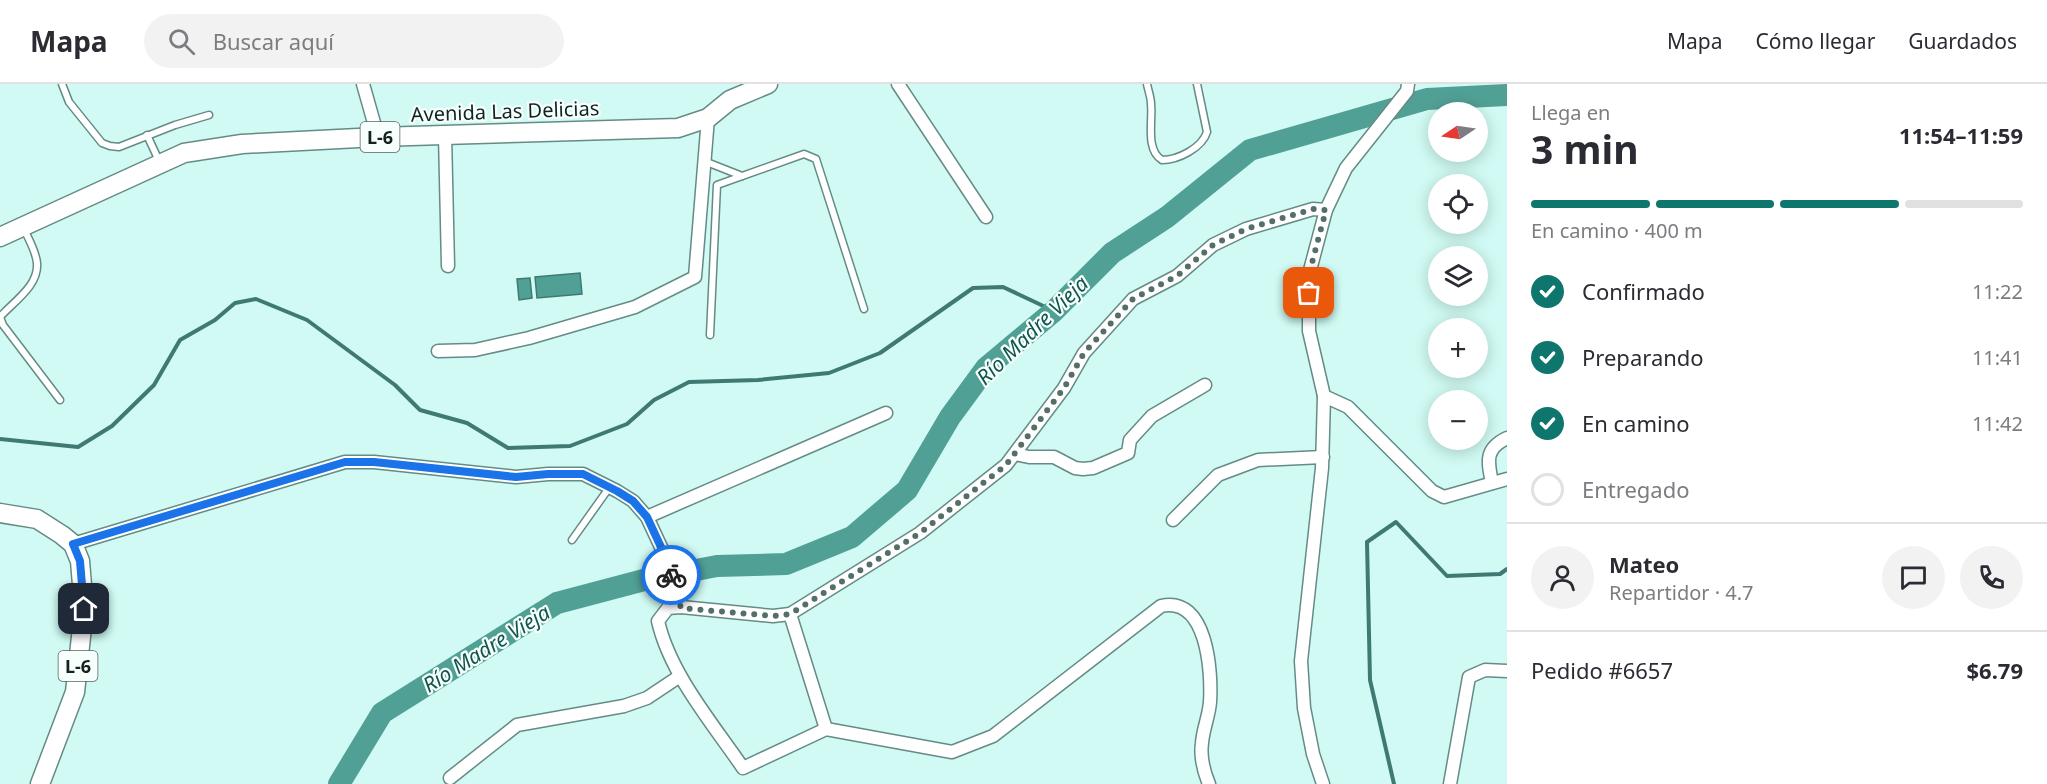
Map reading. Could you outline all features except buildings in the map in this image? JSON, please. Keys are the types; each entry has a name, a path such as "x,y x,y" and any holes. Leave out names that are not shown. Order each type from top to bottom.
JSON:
{"main road":[{"name":"Avenida Las Delicias","path":"0,237 184,153 242,144 378,137 678,128 708,118 730,100 768,84"},
{"path":"0,513 38,519 73,544"},
{"name":"L-6","path":"40,784 75,692 84,609 80,561 73,544"}],"street":[{"path":"363,84 378,137"},
{"path":"898,84 986,217"},
{"path":"1323,784 1312,754 1304,708 1301,661 1323,458 1324,396 1309,331 1309,274 1326,210 1346,168 1407,91 1408,84"},
{"path":"438,351 475,350 530,338 635,307 695,277 708,118"},
{"path":"445,135 448,266"},
{"path":"1209,784 1204,772 1201,744 1210,703 1208,658 1198,624 1186,609 1172,604 1161,606 993,736 952,752 826,729 743,768 680,676 661,638 658,621 668,608 773,616 790,614 920,533 1006,465 1064,388 1084,353 1133,299 1177,276 1213,245 1246,229 1313,209 1326,210"},
{"path":"1015,454 1029,457 1054,457 1075,468 1093,468 1128,453 1130,440 1152,416 1205,385"},
{"path":"1324,396 1348,407 1432,491 1444,497 1507,479"},
{"path":"647,517 886,413"},
{"path":"1492,483 1489,457 1497,443 1507,438"},
{"path":"1173,520 1218,475 1258,460 1323,458"},
{"path":"73,544 345,462 374,462 516,477 583,474 633,501 647,517 669,567 681,608"},
{"path":"790,614 826,729"},
{"path":"1450,784 1469,677 1485,670 1507,671"},
{"path":"450,778 517,724 624,706 647,698 680,676"}],"lane":[{"path":"62,84 69,102 105,145 119,147 147,135 209,115"},
{"path":"1147,84 1151,103 1152,141 1157,158 1162,160 1185,154 1205,138 1207,132 1197,84"},
{"path":"147,135 161,163"},
{"path":"710,335 717,185 804,154 816,159 864,309"},
{"path":"704,161 742,176"},
{"path":"23,227 37,263 36,276 25,292 0,317 3,325 60,400"},
{"path":"572,540 610,487"}],"water":[{"path":"580,273 582,294 537,298 535,277"},
{"path":"530,278 532,298 519,300 517,279"}],"waterway":[{"name":"Río Madre Vieja","path":"339,784 382,713 557,603 644,580 717,566 786,564 852,537 907,490 950,417 986,368 1054,311 1112,253 1167,217 1250,150 1427,99 1507,95"},
{"path":"0,439 78,447 112,426 154,385 180,340 215,320 235,303 256,299 307,320 395,385 420,410 467,423 508,448 570,446 627,424 654,400 689,382 758,380 829,373 880,353 973,288 1003,287 1054,311"},
{"path":"1394,784 1370,680 1367,542 1396,522 1447,576 1500,574 1507,569"}],"way so far":[{"path":"671,575 681,608 773,616 790,614 920,533 1006,465 1064,388 1084,353 1133,299 1177,276 1213,245 1246,229 1313,209 1326,210 1309,274 1309,293"}],"route":[{"path":"84,609 80,561 73,544 345,462 374,462 516,477 583,474 633,501 647,517 667,560 671,575"}]}
